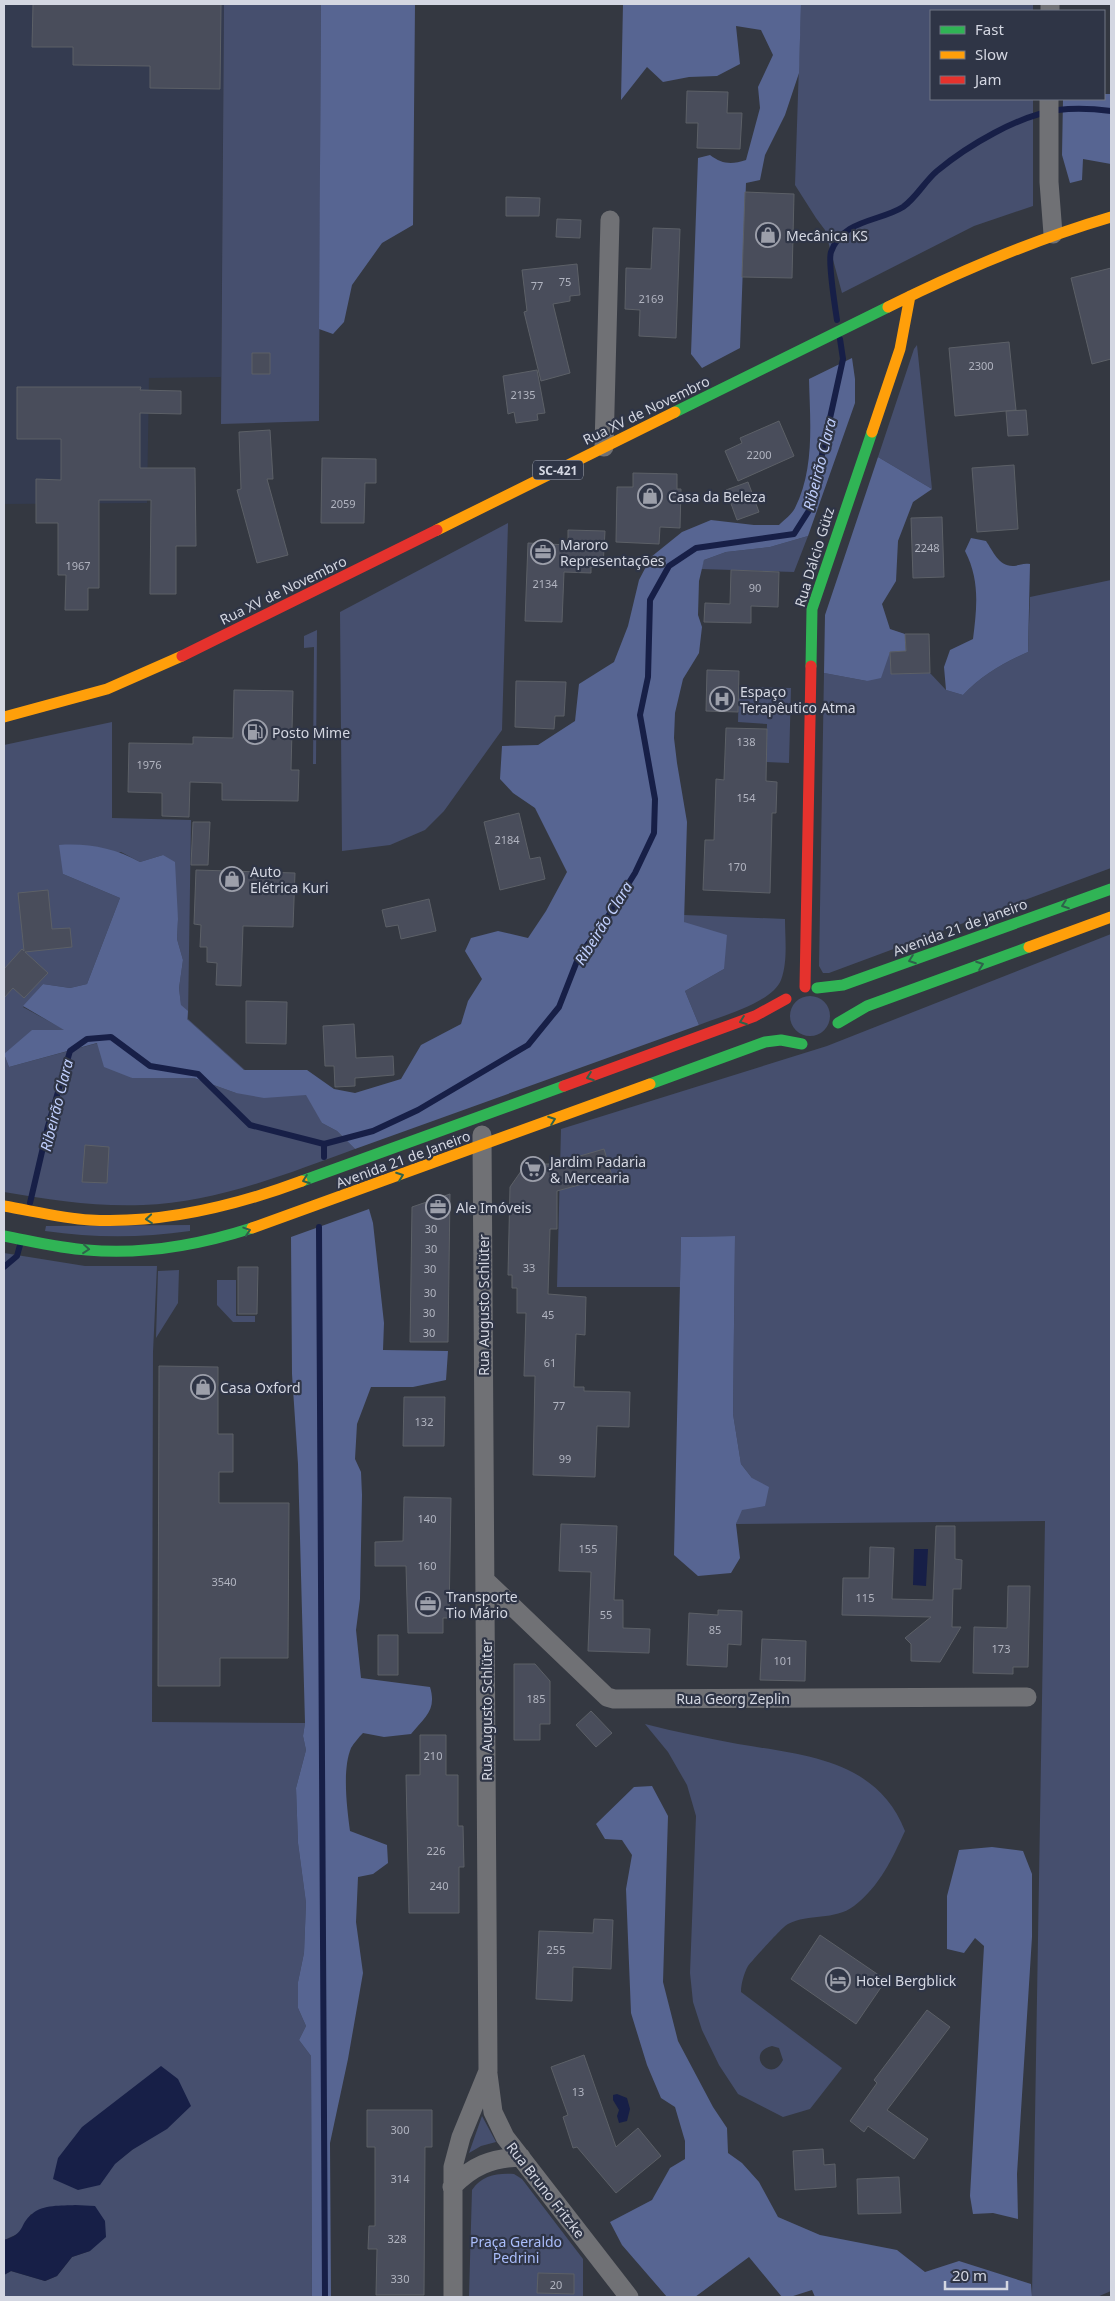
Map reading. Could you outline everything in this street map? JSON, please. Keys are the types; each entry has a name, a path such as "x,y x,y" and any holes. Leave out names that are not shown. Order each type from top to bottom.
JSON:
{"main road":[{"name":"Rua XV de Novembro","path":"4,717 106,689 174,660 910,296 1000,254 1052,234 1111,217"},
{"name":"Rua Dálcio Gütz","path":"804,987 812,609 900,349 910,296"},
{"name":"Avenida 21 de Janeiro","path":"4,1206 90,1220 200,1220 755,1016 804,987 817,988 843,985 1111,889"},
{"path":"817,988 835,1001 836,1027 867,1006 1111,917"},
{"name":"Avenida 21 de Janeiro","path":"4,1236 87,1250 115,1250 200,1243 270,1223 765,1042 781,1040 807,1044 787,1034 782,1021 786,999"},
{"path":"200,1220 200,1243"}],"street":[{"path":"1050,100 1049,182 1052,234"},
{"path":"604,447 610,220"},
{"name":"Rua Augusto Schlüter","path":"453,2297 453,2167 460,2136 488,2071 482,1116"},
{"name":"Rua Georg Zeplin","path":"485,1580 607,1696 614,1699 1027,1697"},
{"name":"Rua Bruno Fritzke","path":"488,2071 493,2112 505,2138 628,2297"},
{"path":"452,2187 475,2166 488,2161 521,2157"}],"shaded area":[{"path":"4,4 224,4 221,377 149,378 147,503 4,504"},
{"path":"321,4 415,4 413,225 382,243 352,285 344,322 333,334 319,329"},
{"path":"623,4 801,4 799,73 785,115 765,155 760,180 746,183 740,348 702,368 691,354 698,158 710,155 723,162 731,163 746,160 760,108 758,87 773,55 761,30 736,26 740,64 717,76 689,77 663,82 647,67 621,100"},
{"path":"1105,94 1111,94 1111,164 1083,159 1082,180 1070,183 1062,155 1063,100 1105,100"},
{"path":"852,358 855,379 855,403 808,536 770,547 726,552 704,560 699,581 698,615 702,627 699,653 683,679 675,713 674,738 687,822 684,922 727,935 724,969 685,991 699,1025 355,1149 337,1131 322,1123 306,1095 264,1098 236,1093 194,1078 132,1078 104,1067 97,1043 9,1067 4,1054 32,1030 64,1030 23,1006 43,984 70,988 87,984 120,898 63,874 59,845 80,845 111,850 140,862 163,855 175,862 178,919 177,939 183,960 179,988 181,1005 188,1011 187,1019 244,1070 307,1070 334,1089 355,1093 401,1079 421,1045 461,1024 468,1001 482,979 465,951 471,938 498,931 528,938 546,911 567,872 535,808 513,793 500,779 502,746 538,745 575,721 579,684 614,662 628,626 639,580 651,557 682,532 711,520 754,525 779,525 792,512 806,477 810,444 809,379"},
{"path":"878,457 932,489 913,502 898,541 896,581 882,604 890,629 905,634 906,651 890,652 881,678 867,681 824,673 825,615"},
{"path":"971,538 986,541 997,558 1004,564 1014,566 1030,564 1028,652 993,670 963,695 946,690 944,667 950,650 973,639 976,616 975,583 965,551"},
{"path":"369,1209 373,1223 384,1323 383,1350 448,1351 446,1380 413,1387 371,1387 357,1424 355,1459 361,1472 362,1495 360,1599 356,1630 361,1678 430,1687 432,1702 425,1718 411,1734 384,1737 363,1733 351,1748 348,1757 346,1789 350,1831 387,1845 388,1863 373,1874 358,1877 356,1922 363,1973 348,2059 330,2143 331,2297 312,2297 311,2056 299,2040 306,2026 298,2008 298,1982 304,1953 306,1903 298,1843 296,1788 306,1750 303,1736 305,1723 298,1464 292,1374 291,1237"},
{"path":"735,1236 733,1414 741,1464 752,1478 769,1487 765,1506 742,1510 736,1524 740,1558 731,1573 698,1576 674,1555 681,1237"},
{"path":"914,1549 928,1549 926,1586 913,1585"},
{"path":"652,1786 668,1816 663,1982 678,2041 713,2107 727,2128 728,2153 742,2163 759,2182 778,2217 820,2235 897,2250 925,2272 959,2261 1031,2284 1032,2297 815,2297 812,2290 790,2297 782,2297 749,2257 695,2297 667,2297 622,2245 610,2222 652,2200 670,2168 685,2159 685,2141 675,2107 661,2098 647,2065 631,2013 626,1889 632,1855 622,1840 605,1839 596,1824 634,1787"},
{"path":"992,1847 1023,1851 1032,1874 1032,1937 1017,2174 1018,2219 993,2213 973,2214 970,2196 984,1946 975,1938 964,1953 947,1949 947,1896 959,1850"},
{"path":"161,2066 178,2079 191,2106 167,2129 132,2150 115,2164 100,2185 78,2190 53,2179 58,2158 82,2127"},
{"path":"617,2094 627,2098 630,2109 627,2121 619,2123 617,2116 619,2110 613,2100 613,2095"},
{"path":"53,2206 95,2206 105,2221 106,2237 90,2251 72,2257 57,2276 45,2281 11,2271 4,2275 4,2240 16,2235 28,2218 36,2211"}],"green space":[{"path":"224,4 321,4 319,421 221,424"},
{"path":"801,4 1033,4 1033,10 930,10 930,100 1033,100 1033,206 974,226 842,293 825,230 795,185"},
{"path":"917,345 932,489 878,457 914,349"},
{"path":"508,523 502,730 444,811 425,830 390,845 342,851 340,612"},
{"path":"808,536 794,572 701,569 704,560 726,552 770,547"},
{"path":"1111,580 1111,868 829,973 823,973 819,966 824,673 867,681 890,652 891,674 930,673 946,690 963,695 993,670 1028,652 1030,597"},
{"path":"317,630 316,764 313,764 314,647 304,648 304,636"},
{"path":"739,687 791,688 789,763 766,762 767,724 738,722"},
{"path":"112,722 112,818 191,820 188,1019 245,1070 187,1019 181,1006 179,988 183,960 177,939 178,919 163,855 140,862 121,852 63,874 120,898 87,984 70,988 43,984 23,1007 65,1030 4,1054 4,745"},
{"path":"684,915 785,919 785,965 781,980 776,988 745,1008 699,1025 685,991 724,969 684,922"},
{"path":"1111,934 1111,2291 1097,2297 1032,2297 1045,1521 736,1524 752,1478 741,1464 733,1414 735,1236 681,1237 680,1287 557,1287 561,1129 827,1046"},
{"path":"810,996 824,1002 830,1016 824,1030 810,1036 796,1030 790,1016 796,1002"},
{"path":"98,1043 132,1078 194,1078 236,1093 307,1070 322,1123 337,1131 355,1149 304,1168 224,1193 170,1203 143,1205 90,1204 4,1192 4,1054 9,1067"},
{"path":"190,1225 190,1231 135,1236 82,1235 45,1231 46,1226"},
{"path":"4,1253 85,1266 157,1266 153,1352 152,1722 305,1723 303,1736 306,1750 296,1788 298,1843 306,1903 304,1953 298,1982 298,2008 306,2026 299,2040 311,2056 312,2297 4,2297 4,2275 11,2271 45,2281 57,2276 72,2257 90,2251 31,2214 20,2233 4,2240","holes":["178,2079 132,2150 114,2164"]},
{"path":"179,1270 178,1303 156,1338 158,1271"},
{"path":"217,1280 236,1280 236,1316 255,1316 255,1322 233,1322 217,1305"},
{"path":"645,1724 738,1744 812,1757 857,1775 876,1789 892,1807 905,1831 878,1881 863,1898 854,1906 838,1914 804,1919 788,1924 748,1966 744,1975 741,1992 842,2068 810,2109 783,2117 738,2094 719,2065 702,2030 693,2002 690,1973 696,1816 687,1785 668,1752","holes":["772,2046 779,2048 783,2060 778,2067 772,2069 762,2065 760,2055 764,2050"]},
{"path":"482,2116 496,2142 481,2146 469,2153"},
{"name":"Praça Geraldo Pedrini","path":"514,2174 522,2179 583,2259 583,2297 469,2296 472,2190 480,2181 490,2176"}],"building":[{"path":"33,4 221,4 220,89 150,88 150,66 73,65 73,47 32,47"},
{"path":"687,91 728,92 727,113 742,113 740,149 697,148 698,123 686,123"},
{"name":"Mecânica KS","path":"745,192 794,194 792,278 742,277"},
{"path":"506,197 540,198 539,216 506,216"},
{"path":"557,219 581,220 580,238 556,237"},
{"path":"653,228 680,229 676,338 639,336 640,310 625,309 626,268 651,269"},
{"path":"577,264 580,295 570,296 570,301 553,304 570,373 541,381 524,312 527,311 522,270"},
{"path":"1111,268 1111,359 1092,364 1071,278"},
{"path":"1009,342 1016,410 955,416 949,348"},
{"path":"252,353 270,353 270,374 252,374"},
{"path":"537,370 545,413 537,414 538,420 516,423 514,412 508,414 503,376"},
{"path":"17,387 141,387 140,390 181,391 181,414 140,413 140,468 195,468 196,546 176,546 176,594 150,594 151,500 99,500 99,588 88,588 88,610 65,610 66,575 58,575 58,523 36,523 36,479 61,480 61,439 17,439"},
{"path":"1026,410 1028,435 1008,436 1006,411"},
{"path":"779,421 794,456 738,481 725,451 742,443 740,438"},
{"path":"270,430 273,479 267,479 288,555 257,563 237,490 241,489 239,432"},
{"path":"322,458 376,459 376,483 365,483 364,523 321,523"},
{"path":"1014,465 1018,529 977,532 972,468"},
{"path":"633,473 677,474 677,489 681,489 680,528 660,527 659,544 616,542 617,487 633,487"},
{"path":"748,482 759,512 737,520 726,490"},
{"path":"942,517 944,577 913,578 911,518"},
{"path":"568,530 605,531 603,567 591,567 591,573 564,572 562,622 525,621 528,543 568,545"},
{"path":"731,570 779,572 778,607 751,606 751,623 704,622 705,603 730,604"},
{"path":"905,634 929,634 930,673 891,674 890,652 906,651"},
{"name":"Espaço Terapêutico Atma","path":"707,670 739,671 738,712 706,711"},
{"path":"516,681 566,682 564,716 555,716 554,729 515,727"},
{"path":"234,690 293,691 291,770 299,770 298,801 222,800 222,783 190,782 189,817 162,816 162,793 128,792 129,743 193,744 193,737 233,738"},
{"path":"726,728 767,729 766,781 777,782 776,813 772,813 770,893 703,890 705,840 714,840 716,779 724,780"},
{"path":"519,813 530,859 540,857 545,879 500,890 484,822"},
{"path":"193,822 210,822 208,865 191,865"},
{"path":"196,870 295,873 293,927 243,926 241,986 216,985 217,963 207,962 207,947 200,947 201,925 194,924"},
{"path":"48,890 52,929 70,928 72,947 25,952 48,973 24,998 13,988 4,998 4,969 22,949 24,951 18,893"},
{"path":"429,899 436,931 401,939 398,925 386,927 382,910"},
{"path":"246,1001 287,1002 286,1044 246,1043"},
{"path":"354,1024 356,1058 393,1056 394,1075 355,1078 355,1086 335,1087 334,1066 325,1066 323,1026"},
{"path":"85,1145 109,1147 107,1183 82,1182"},
{"path":"604,1149 612,1176 557,1191 557,1229 550,1229 548,1294 586,1297 585,1335 576,1334 574,1387 584,1387 584,1391 630,1392 629,1427 597,1426 595,1477 533,1475 535,1376 524,1376 526,1313 517,1313 517,1288 512,1288 512,1275 508,1275 510,1187 526,1164 575,1164 573,1158"},
{"path":"450,1194 448,1342 410,1342 412,1207"},
{"path":"238,1267 258,1267 257,1314 238,1314"},
{"path":"159,1366 218,1367 218,1434 233,1434 233,1472 219,1472 219,1503 289,1503 288,1658 220,1658 220,1686 158,1686"},
{"path":"404,1397 445,1397 444,1446 403,1446"},
{"path":"404,1497 451,1498 449,1618 443,1618 443,1633 408,1633 406,1566 375,1566 375,1542 403,1541"},
{"path":"561,1524 617,1526 614,1600 623,1600 623,1628 650,1629 649,1653 588,1651 591,1572 559,1571"},
{"path":"936,1526 955,1526 955,1559 962,1560 961,1589 953,1589 952,1627 961,1627 940,1662 911,1661 911,1644 905,1638 931,1617 842,1615 843,1578 869,1578 870,1547 894,1548 892,1599 933,1600"},
{"path":"1008,1586 1030,1586 1028,1667 1013,1667 1013,1674 973,1673 974,1627 1007,1628"},
{"path":"718,1610 742,1611 741,1645 728,1644 727,1667 687,1665 689,1613 718,1615"},
{"path":"378,1635 398,1635 398,1675 378,1675"},
{"path":"762,1639 806,1641 805,1681 760,1680"},
{"path":"514,1664 535,1664 550,1681 550,1724 540,1724 540,1740 514,1740"},
{"path":"591,1711 612,1733 596,1747 576,1725"},
{"path":"420,1735 446,1735 446,1775 458,1775 458,1826 463,1826 464,1867 459,1867 459,1913 409,1913 406,1775 420,1775"},
{"path":"594,1919 613,1920 611,1969 573,1967 572,2001 536,1999 539,1931 593,1933"},
{"name":"Hotel Bergblick","path":"820,1935 886,1980 856,2024 791,1979"},
{"path":"927,2010 950,2027 887,2110 928,2139 914,2159 868,2126 864,2132 850,2121 877,2083 874,2080"},
{"path":"584,2055 616,2147 638,2128 661,2156 616,2193 577,2147 573,2148 563,2117 568,2115 551,2067"},
{"path":"367,2110 432,2110 432,2147 425,2147 424,2295 376,2295 377,2249 368,2249 369,2226 375,2226 375,2147 367,2147"},
{"path":"823,2149 824,2165 835,2164 836,2187 795,2190 793,2151"},
{"path":"899,2177 901,2213 858,2214 857,2179"},
{"path":"538,2273 574,2274 574,2294 537,2293"}],"waterway":[{"name":"Ribeirão Clara","path":"837,320 830,257 837,241 844,233 862,223 903,207 949,161 978,142 1010,125 1027,118 1058,110 1085,109 1111,111"},
{"name":"Ribeirão Clara","path":"30,1203 48,1126 70,1051 87,1039 111,1037 150,1066 198,1074 250,1125 324,1144 373,1131 418,1110 528,1045 559,1007 579,956 605,921 635,873 654,833 655,799 640,715 648,677 650,600 669,566 696,548 794,534 810,509 843,359 840,339"},
{"path":"324,1144 324,1157"},
{"path":"319,1227 325,2297"},
{"name":"Ribeirão Clara","path":"4,1267 17,1256 20,1245"}],"traffic: fast":[{"path":"675,412 888,307"},
{"path":"811,666 812,609 872,432"},
{"path":"817,988 843,985 1111,889"},
{"path":"838,1023 867,1006 1029,947"},
{"path":"650,1084 765,1042 781,1040 802,1044"},
{"path":"302,1181 564,1086"},
{"path":"4,1236 77,1249 129,1251 191,1244 252,1228"}],"traffic: slow":[{"path":"888,307 997,257 1111,217"},
{"path":"872,432 900,349 910,296"},
{"path":"437,530 675,412"},
{"path":"4,717 107,689 182,656"},
{"path":"1029,947 1111,917"},
{"path":"252,1228 650,1084"},
{"path":"4,1206 79,1219 144,1219 171,1216 225,1205 302,1181"}],"traffic: jam":[{"path":"182,656 437,530"},
{"path":"805,987 811,666"},
{"path":"564,1086 755,1016 786,999"}],"place":[{"name":"Mecânica KS","path":"768,235"},
{"name":"Casa da Beleza","path":"650,496"},
{"name":"Maroro Representações","path":"543,552"},
{"name":"Espaço Terapêutico Atma","path":"722,699"},
{"name":"Posto Mime","path":"255,732"},
{"name":"Auto Elétrica Kuri","path":"232,879"},
{"name":"Jardim Padaria & Mercearia","path":"533,1169"},
{"name":"Ale Imóveis","path":"438,1207"},
{"name":"Casa Oxford","path":"203,1387"},
{"name":"Transporte Tio Mário","path":"428,1604"},
{"name":"Hotel Bergblick","path":"838,1980"}]}
